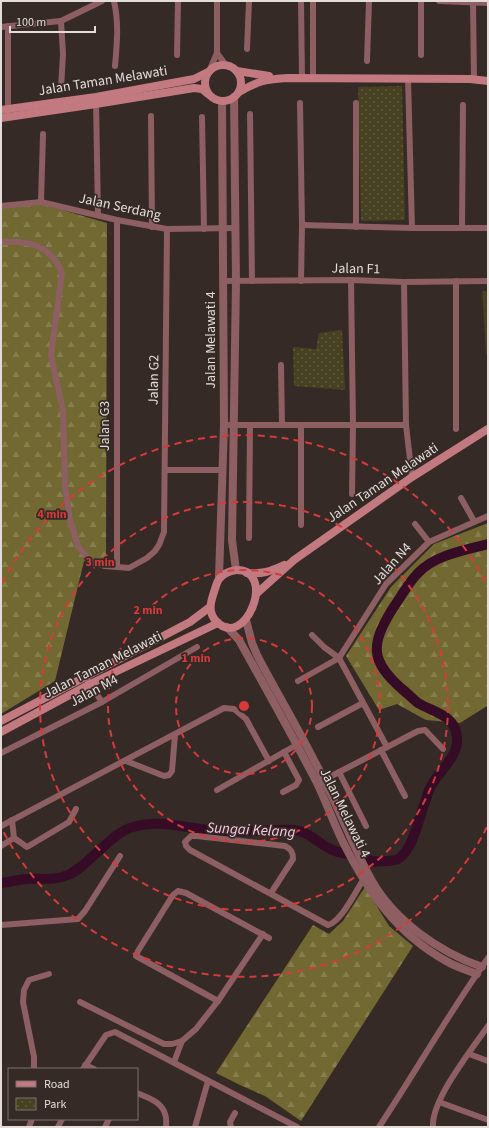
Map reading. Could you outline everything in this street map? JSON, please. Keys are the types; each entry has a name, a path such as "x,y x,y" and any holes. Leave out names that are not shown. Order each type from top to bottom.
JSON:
{"main road":[{"path":"237,94 242,81 237,71 232,66 225,64 214,66 209,70 205,79 205,87 208,94 214,99 222,101 228,100 237,94 252,84 268,79 408,78 488,80"},
{"name":"Jalan Taman Melawati","path":"96,100 194,79 209,70"},
{"path":"237,71 259,76 288,78"},
{"name":"Jalan Taman Melawati","path":"5,113 194,88 202,90 208,94"},
{"name":"Jalan Taman Melawati","path":"256,594 294,560 412,477 488,429"},
{"name":"Jalan Taman Melawati","path":"247,573 262,574 294,560"},
{"path":"236,570 247,573 254,582 256,594 246,620 234,627 228,627 218,623 211,613 210,607 219,578 230,571 236,570"},
{"name":"Jalan Taman Melawati","path":"1,721 190,622 210,607"},
{"name":"Jalan Taman Melawati","path":"1,732 90,684 218,623"}],"street":[{"path":"1,27 61,21 102,1"},
{"path":"114,1 117,12 115,66"},
{"path":"177,55 178,1"},
{"path":"209,70 217,53 217,1"},
{"path":"247,49 249,1"},
{"path":"301,1 302,78"},
{"path":"313,1 313,78"},
{"path":"367,61 369,1"},
{"path":"421,1 421,55"},
{"path":"439,1 488,3"},
{"path":"473,2 474,79"},
{"path":"61,21 63,54 61,88"},
{"path":"5,113 8,26"},
{"path":"217,53 225,64"},
{"path":"408,78 412,228"},
{"name":"Jalan Melawati 4","path":"236,570 232,540 237,94"},
{"path":"96,100 98,215"},
{"name":"Jalan Melawati 4","path":"219,578 224,424 222,101"},
{"path":"300,103 302,225 301,281"},
{"path":"356,103 356,227"},
{"path":"462,228 463,105"},
{"path":"250,114 252,281"},
{"path":"151,116 152,227"},
{"path":"202,117 204,228"},
{"path":"41,202 43,134"},
{"name":"Jalan Serdang","path":"1,206 41,202 117,220 167,229 236,228"},
{"name":"Jalan G3","path":"117,220 117,568"},
{"path":"302,225 412,228 488,228"},
{"name":"Jalan G2","path":"117,568 129,568 147,558 159,545 164,532 167,229"},
{"path":"1,242 27,242 41,247 50,254 58,264 62,273 51,354 63,411 65,485 70,520 78,546 85,555 94,562 117,568"},
{"path":"351,280 353,425 352,494"},
{"name":"Jalan F1","path":"223,282 351,280 404,282 488,281"},
{"path":"456,281 456,429"},
{"path":"404,282 406,425 412,477"},
{"path":"281,364 282,425"},
{"path":"224,424 406,425"},
{"path":"249,538 250,425"},
{"path":"301,425 301,525"},
{"path":"165,470 223,470"},
{"path":"461,498 474,521"},
{"name":"Jalan N4","path":"338,658 386,584 429,542 488,516"},
{"path":"415,524 429,542"},
{"name":"Jalan Melawati 4","path":"246,620 257,655 300,743 321,782 357,860 386,901 399,915 423,936 465,961 482,967"},
{"name":"Jalan Melawati 4","path":"228,627 239,640 300,743"},
{"path":"312,635 338,658 363,703 405,796"},
{"name":"Jalan M4","path":"1,753 102,702 197,647"},
{"path":"298,681 338,658"},
{"path":"85,676 102,702"},
{"path":"318,727 363,703"},
{"path":"1,826 224,708 234,709 246,719 269,761"},
{"path":"321,782 418,731 425,730 443,749"},
{"path":"126,761 164,776 169,775 172,771 175,735"},
{"path":"217,790 300,743"},
{"path":"283,792 296,785 299,780 284,752"},
{"path":"338,772 366,826"},
{"path":"12,820 14,838 27,847 69,822 76,809"},
{"path":"271,893 293,859 293,853 290,848 285,846 198,836 191,836 185,842 186,846 190,850 328,925 332,924 340,916 363,880"},
{"path":"1,846 14,838"},
{"path":"1,925 78,919 85,911 120,856"},
{"name":"Jalan Melawati 4","path":"357,860 363,880 380,905 404,931 445,961 477,974"},
{"path":"218,1001 136,956 173,895 178,891 186,893 269,938"},
{"path":"80,1002 164,1044 172,1044 182,1041 196,1029 218,1001 263,934"},
{"path":"380,1127 446,1020 488,958"},
{"path":"34,1068 34,1057 23,1002 24,990 29,980 49,974"},
{"path":"433,1127 435,1110 448,1085 488,1026"},
{"path":"84,1067 106,1035 115,1032 297,1127"},
{"path":"174,1062 182,1041"},
{"path":"469,1054 488,1061"},
{"path":"195,1127 208,1081"},
{"path":"138,1093 151,1099 159,1105 166,1114 166,1127"},
{"path":"439,1102 488,1120"},
{"path":"231,1127 230,1122 235,1113"}],"green space":[{"path":"402,86 405,220 361,221 358,87"},
{"path":"38,203 107,223 106,560 84,561 55,681 1,714 1,206"},
{"path":"482,291 488,291 488,354 486,354"},
{"path":"342,330 345,390 294,386 293,347 316,349 319,333"},
{"path":"488,523 488,706 460,723 426,720 397,704 379,710 346,656 391,587 434,544"},
{"path":"365,887 389,926 413,946 301,1121 265,1096 216,1073 313,925 329,934 343,921"}],"waterway":[{"name":"Sungai Kelang","path":"1,883 26,879 53,879 63,877 76,871 84,865 108,842 124,830 150,824 166,824 220,831 294,830 305,833 330,849 338,852 361,856 372,861 389,861 398,859 408,849 412,841 429,790 434,780 452,757 457,745 457,738 456,730 448,719 418,703 391,679 379,660 377,642 380,632 393,608 418,573 442,557 488,544"}]}
